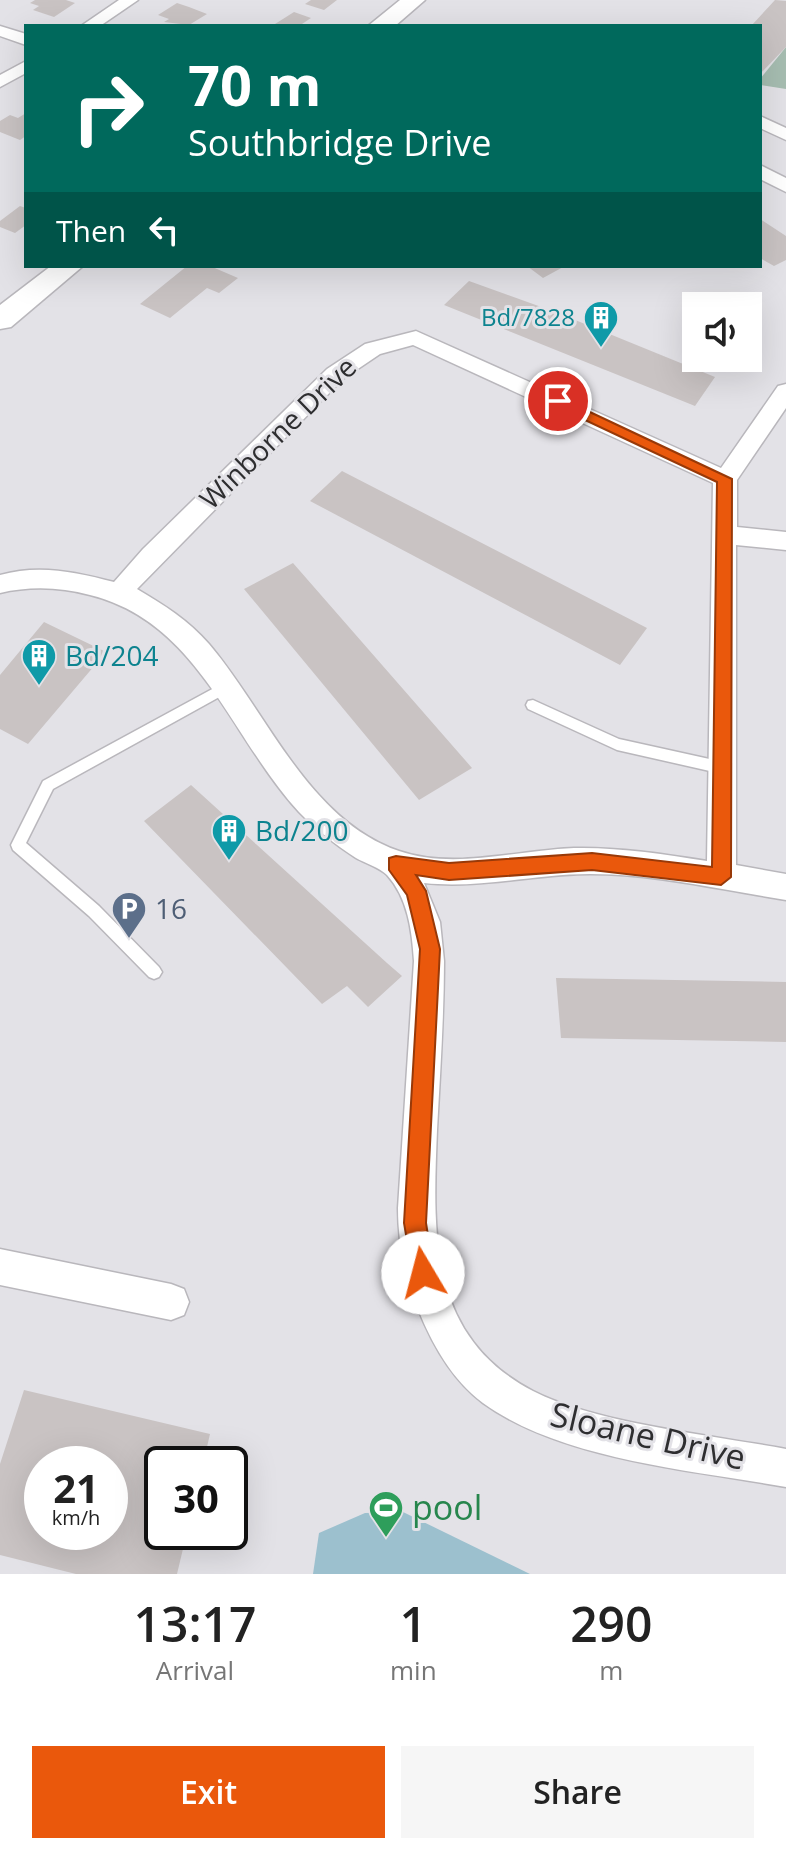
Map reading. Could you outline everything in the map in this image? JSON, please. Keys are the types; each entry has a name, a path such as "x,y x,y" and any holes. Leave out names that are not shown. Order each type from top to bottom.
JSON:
{"main road":[{"path":"384,24 414,0"},
{"path":"0,320 66,268"}],"street":[{"path":"92,24 130,0"},
{"path":"0,31 24,39"},
{"path":"0,82 24,67"},
{"path":"762,124 786,135"},
{"path":"762,172 786,186"},
{"name":"Winborne Drive","path":"120,592 152,555 335,374 360,353 399,339 416,338 725,479"},
{"path":"721,877 725,479 786,391"},
{"path":"726,535 786,541"},
{"path":"0,584 54,579 86,582 120,592 148,606 203,651 305,805 346,836 396,864 449,871 592,861 786,887"},
{"name":"Sloane Drive","path":"396,864 416,891 430,949 415,1223 423,1273 437,1316 459,1352 496,1390 544,1415 592,1429 786,1468"},
{"path":"2,1274 171,1302"}],"lane":[{"path":"154,972 94,911 18,845 48,785 227,686"},
{"path":"533,705 617,744 723,768"}],"green space":[{"path":"786,47 786,89 762,85 762,77"}],"water":[{"name":"pool","path":"403,1512 530,1574 313,1574 319,1533 365,1513"}],"building":[{"path":"35,0 75,3 54,17 33,10 39,6 30,3"},
{"path":"311,0 337,0 324,10 305,4"},
{"path":"775,0 786,1 786,47 762,72 762,24 753,24"},
{"path":"177,3 207,14 191,24 164,22 169,19 158,15"},
{"path":"294,12 311,18 302,24 275,24"},
{"path":"24,114 24,137 20,140 0,132 0,121 10,115 18,118"},
{"path":"20,206 24,207 24,226 15,233 0,227 0,221"},
{"path":"762,220 786,236 786,260 774,266 762,259"},
{"path":"185,268 215,268 238,278 219,293 207,288 170,318 140,304"},
{"path":"530,268 561,268 543,278"},
{"name":"Bd/7828","path":"469,281 682,364 682,372 703,372 715,377 695,406 444,305"},
{"path":"342,471 647,628 620,665 310,501"},
{"path":"293,563 472,768 419,800 244,589"},
{"name":"Bd/204","path":"44,622 106,652 28,744 0,729 0,675"},
{"name":"Bd/200","path":"191,785 402,976 368,1007 347,986 322,1004 144,821"},
{"path":"556,978 786,982 786,1042 561,1038"},
{"path":"24,1390 210,1434 207,1446 144,1446 144,1550 183,1550 177,1574 76,1574 0,1555 0,1464"}],"place":[{"name":"Bd/7828","path":"601,349"},
{"name":"Bd/204","path":"39,687"},
{"name":"Bd/200","path":"229,862"},
{"name":"16","path":"129,940"},
{"name":"pool","path":"386,1539"}],"route":[{"path":"423,1273 415,1223 430,949 416,891 396,864 449,871 592,861 721,877 725,479 558,401"}]}
